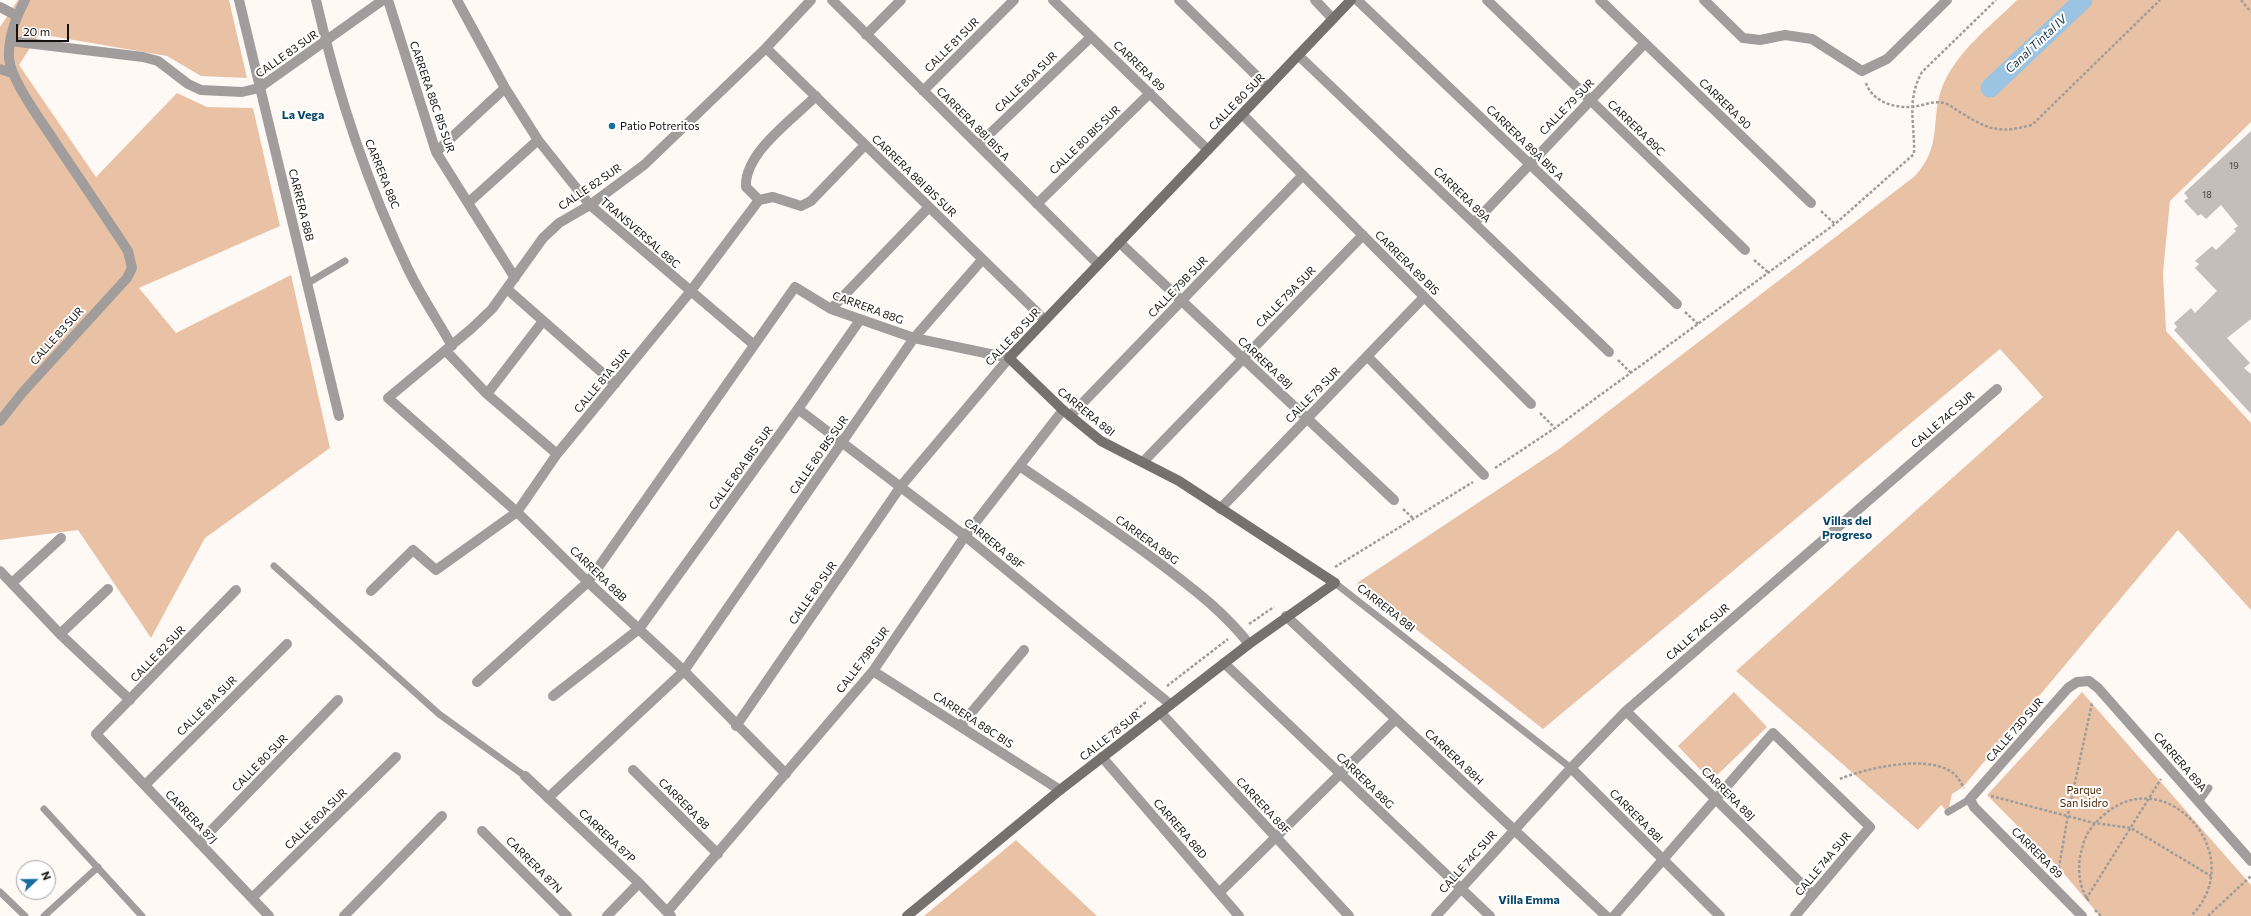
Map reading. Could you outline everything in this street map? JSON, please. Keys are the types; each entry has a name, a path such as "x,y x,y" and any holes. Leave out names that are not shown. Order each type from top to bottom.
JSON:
{"street":[{"path":"0,69 12,73 9,58 10,41 17,16 25,0"},
{"name":"CARRERA 88B","path":"239,0 339,416"},
{"name":"CARRERA 88C","path":"316,0 326,42 361,158 408,270 449,348 487,394 557,454"},
{"name":"CALLE 83 SUR","path":"10,41 143,57 158,61 188,84 201,90 242,92 259,88 326,42 383,0"},
{"name":"CARRERA 88C BIS SUR","path":"388,0 436,152 515,278"},
{"name":"TRANSVERSAL 88C","path":"456,0 505,88 538,140 590,205 690,292 753,344"},
{"name":"CALLE 82 SUR","path":"388,398 449,348 486,314 507,289 542,238 559,223 590,205 644,165 766,48 811,0"},
{"name":"CARRERA 88I BIS A","path":"832,0 1098,264"},
{"path":"866,35 901,0"},
{"name":"CALLE 81 SUR","path":"923,91 1014,0"},
{"name":"CARRERA 89","path":"1053,0 1208,150"},
{"path":"1180,0 1268,87"},
{"path":"1315,0 1333,19"},
{"name":"CALLE 80 SUR","path":"736,726 901,486 1009,358 1351,0"},
{"name":"CARRERA 89A BIS A","path":"1357,0 1677,304"},
{"name":"CARRERA 89C","path":"1487,0 1745,250"},
{"name":"CARRERA 90","path":"1600,0 1811,203"},
{"path":"1704,0 1743,38 1760,40 1785,35 1812,39 1862,71 1887,59 1947,0"},
{"path":"0,8 17,16"},
{"name":"CALLE 80A SUR","path":"978,145 1091,37"},
{"name":"CALLE 79 SUR","path":"1474,223 1645,43"},
{"name":"CARRERA 88I BIS SUR","path":"766,48 1044,320"},
{"name":"CARRERA 89A","path":"1298,55 1609,352"},
{"name":"CALLE 83 SUR","path":"0,421 23,392 127,278 132,268 128,251 36,114 12,73"},
{"path":"436,152 505,88"},
{"name":"CALLE 80 BIS SUR","path":"1037,204 1150,93"},
{"path":"816,96 758,152 750,164 745,178 746,187 759,200 773,198 801,206 811,201 866,145"},
{"name":"CARRERA 89 BIS","path":"1242,114 1531,404"},
{"path":"468,203 538,140"},
{"name":"CALLE 79B SUR","path":"669,914 873,671 965,536 1066,413 1182,301 1303,175"},
{"name":"CALLE 81A SUR","path":"371,591 413,550 436,570 517,512 557,454 690,292 759,200"},
{"path":"831,309 929,207"},
{"name":"CALLE 79A SUR","path":"1143,462 1363,235"},
{"name":"CARRERA 88J","path":"1119,242 1394,500"},
{"name":"CALLE 80 BIS SUR","path":"548,798 684,671 843,443 914,338 982,260"},
{"name":"CARRERA 88G","path":"753,344 795,287 831,309 914,338 1009,358"},
{"path":"507,289 615,384"},
{"name":"CALLE 79 SUR","path":"1220,509 1424,297"},
{"name":"CALLE 80A BIS SUR","path":"553,696 639,629 798,410 860,320"},
{"path":"487,394 542,321"},
{"path":"477,682 588,582 753,344"},
{"path":"1367,356 1484,475"},
{"name":"CARRERA 88I","path":"1009,358 1066,413 1100,441 1179,481 1335,583"},
{"name":"CALLE 74C SUR","path":"1436,916 1571,768 1626,711 1997,389"},
{"name":"CARRERA 88B","path":"388,398 517,512 588,582 684,671 736,726 786,774"},
{"name":"CARRERA 88F","path":"798,410 901,486 965,536 1170,704"},
{"name":"CARRERA 88G","path":"1021,467 1128,540 1201,595 1239,631 1249,644"},
{"path":"12,583 61,538"},
{"path":"0,571 60,634 130,700"},
{"name":"CALLE 78 SUR","path":"907,916 1060,790 1170,704 1286,616 1335,583"},
{"path":"60,634 108,590"},
{"name":"CALLE 82 SUR","path":"96,734 236,590"},
{"name":"CARRERA 88H","path":"1286,616 1606,916"},
{"name":"CALLE 81A SUR","path":"145,785 287,644"},
{"path":"960,726 1024,650"},
{"name":"CARRERA 88G","path":"1224,663 1490,916"},
{"name":"CARRERA 88C BIS","path":"873,671 1060,790"},
{"name":"CARRERA 89A","path":"2089,681 2098,688 2251,861"},
{"name":"CALLE 73D SUR","path":"1972,803 2068,688 2077,682 2089,681"},
{"name":"CALLE 80 SUR","path":"200,843 338,700"},
{"name":"CARRERA 88J","path":"1626,711 1812,895"},
{"name":"CARRERA 88F","path":"1160,712 1349,916"},
{"path":"1219,893 1396,719"},
{"path":"1614,916 1773,733 1827,785"},
{"name":"CARRERA 87J","path":"96,734 252,898 265,915"},
{"name":"CALLE 80A SUR","path":"252,898 396,757"},
{"name":"CARRERA 88D","path":"1102,757 1239,916"},
{"name":"CARRERA 88I","path":"1571,768 1720,916"},
{"name":"CARRERA 88","path":"633,770 718,854"},
{"name":"CARRERA 87P","path":"525,776 639,883 669,914"},
{"name":"CALLE 74A SUR","path":"1795,916 1870,827 1827,785"},
{"name":"CARRERA 89","path":"1972,803 2080,914"},
{"path":"344,916 442,816"},
{"name":"CARRERA 87N","path":"482,831 567,916"},
{"path":"607,916 639,883"}],"lane":[{"path":"308,283 345,261"},
{"path":"274,566 439,714 525,776"},
{"name":"CARRERA 88I","path":"1335,583 1571,768"},
{"path":"2199,802 2209,788"},
{"path":"1948,812 1972,803"},
{"path":"44,810 142,916"},
{"path":"44,916 98,868"},
{"path":"0,892 25,916"}],"path":[{"path":"1862,71 1869,92 1877,99 1904,107 1933,102 1947,104 1990,129 2010,130 2032,125 2160,0"},
{"path":"2241,0 2251,12"},
{"path":"1811,203 1835,224"},
{"path":"1745,250 1768,273"},
{"path":"1531,404 1555,428"},
{"path":"2054,887 2092,704 2089,681"},
{"path":"2080,914 2087,898 2160,781 2164,763"},
{"path":"1827,785 1854,773 1872,768 1916,764 1950,771 1957,777 1972,803 1987,795 2094,823 2131,828 2212,876"},
{"path":"2087,898 2080,880 2079,860 2084,840 2094,823 2112,808 2134,800 2157,800 2179,808 2197,823 2208,843 2213,865 2210,888 2199,908 2190,916"},
{"path":"2208,916 2251,876"}],"green space":[{"path":"18,0 229,0 247,78 201,76 167,56 39,34 19,65 96,177 177,93 207,107 253,108 280,226 139,288 176,333 291,275 330,448 205,538 151,638 78,530 0,540 0,27"},
{"path":"2017,0 2251,0 2251,122 2170,201 2163,273 2166,331 2251,423 2251,610 2178,530 1963,787 1952,794 1948,812 1941,805 1918,830 1736,671 2043,397 2000,349 1543,729 1357,583 1559,449 1915,176 1930,153 1935,131 1939,97 1949,72 1976,39"},
{"path":"1734,692 1767,727 1711,781 1678,746"},
{"name":"Parque San Isidro","path":"2082,692 2251,885 2251,916 2100,916 2059,868 1987,795"},
{"path":"1016,840 1097,916 924,916"}],"building":[{"path":"2251,131 2251,319 2227,338 2250,363 2244,368 2251,374 2251,414 2174,330 2177,327 2174,323 2191,308 2195,313 2217,291 2195,268 2199,264 2195,261 2212,246 2216,250 2236,231 2234,229 2238,226 2221,205 2206,219 2201,214 2198,216 2184,201 2188,198 2184,193"}],"waterway":[{"name":"Canal Tintal IV","path":"1990,88 2083,0"}],"place":[{"name":"Patio Potreritos","path":"612,126"}],"district":[{"name":"La Vega","path":"303,115"},
{"name":"Villas del Progreso","path":"1847,528"},
{"name":"Villa Emma","path":"1529,900"}]}
